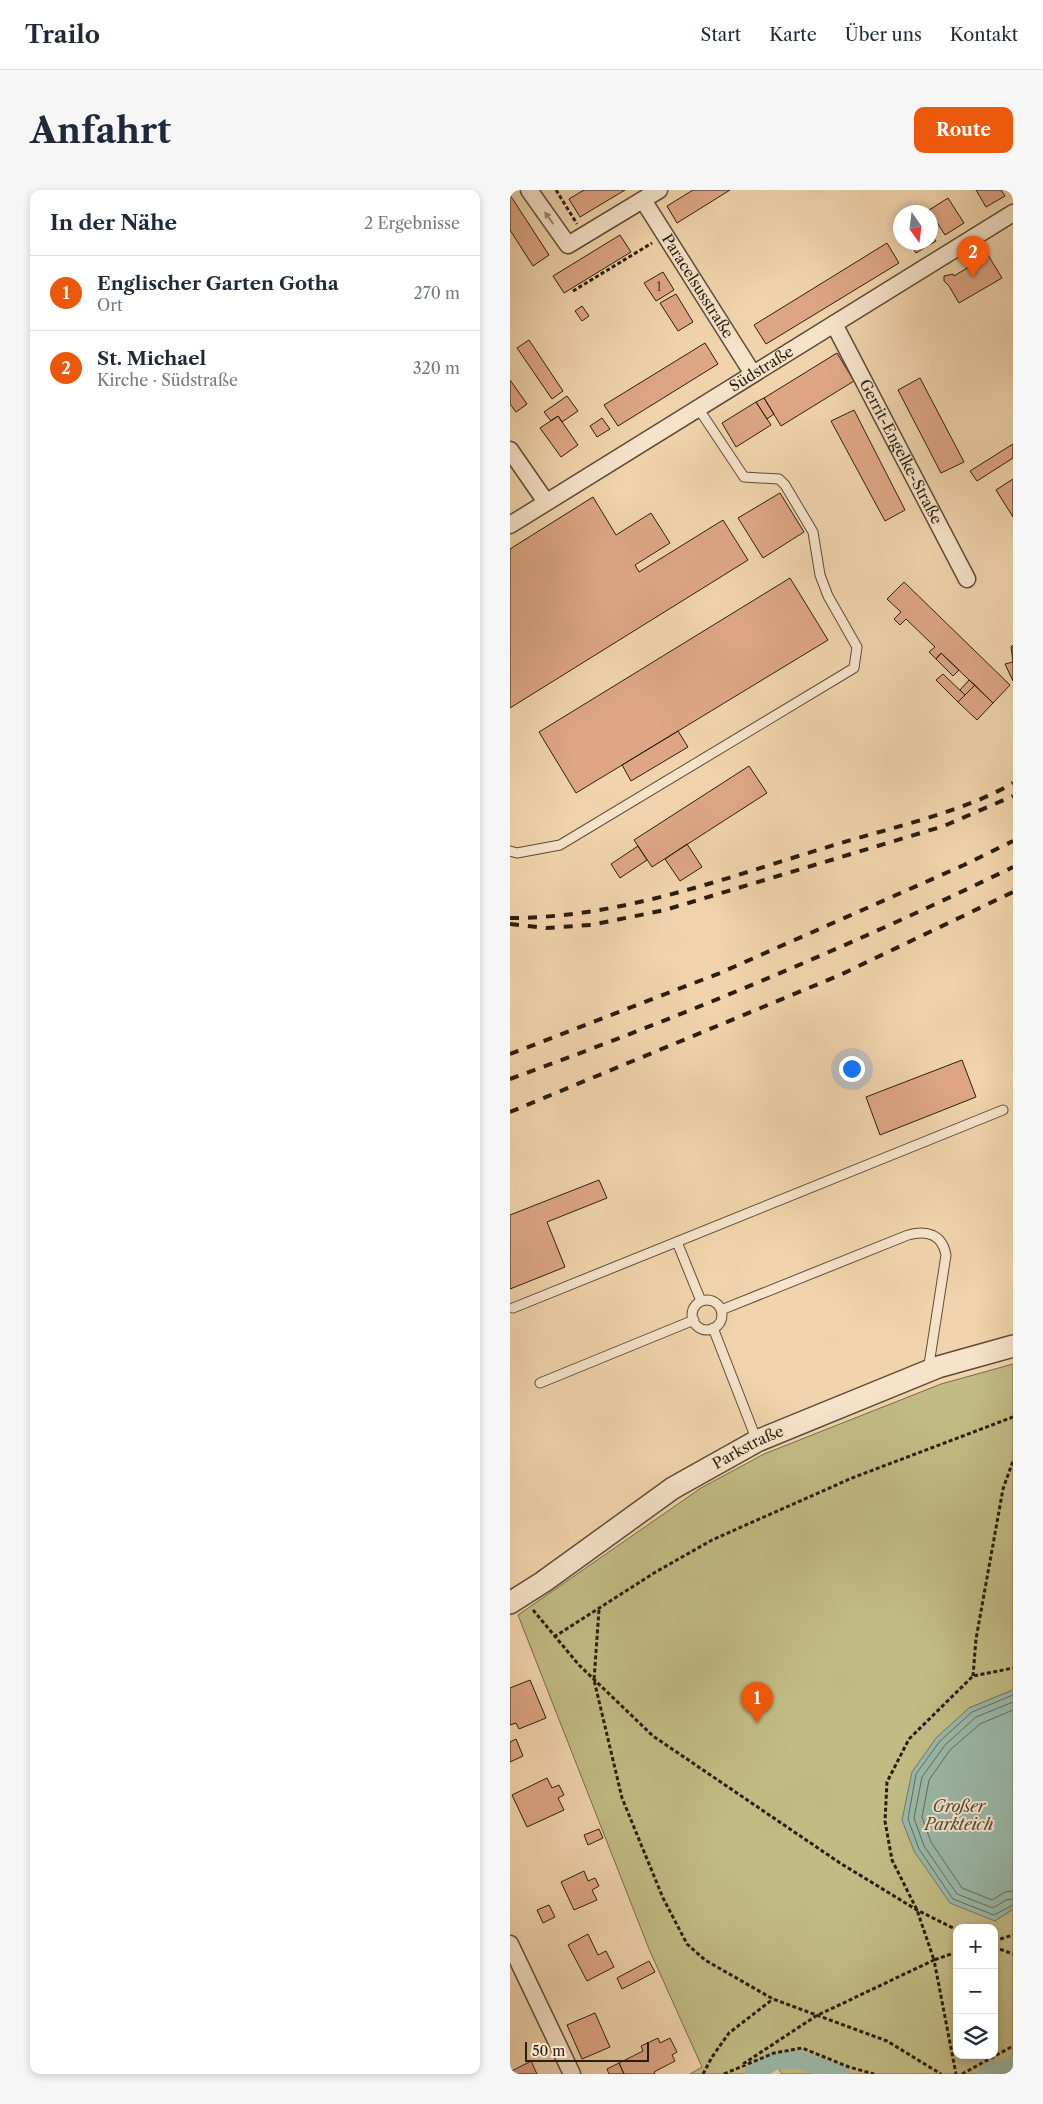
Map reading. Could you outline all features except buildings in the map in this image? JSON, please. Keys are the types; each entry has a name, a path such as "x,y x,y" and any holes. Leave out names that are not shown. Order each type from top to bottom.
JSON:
{"street":[{"path":"530,190 568,245 660,190"},
{"name":"Paracelsusstraße","path":"643,200 753,374"},
{"name":"Südstraße","path":"510,525 1013,213"},
{"name":"Gerrit-Engelke-Straße","path":"834,324 967,579"},
{"path":"510,450 546,502"},
{"name":"Parkstraße","path":"516,1600 673,1488 757,1441 928,1371 1013,1346"},
{"path":"510,1944 572,2074"}],"lane":[{"path":"510,851 517,853 560,845 854,668 857,647 820,575 813,532 785,485 780,479 744,477 698,408"},
{"path":"514,1308 1003,1110"},
{"path":"721,1310 908,1234 927,1232 936,1236 944,1244 946,1255 928,1371"},
{"path":"677,1242 701,1301"},
{"path":"701,1301 714,1301 721,1310 721,1321 713,1328 704,1329 694,1320 694,1309 701,1301"},
{"path":"540,1383 694,1320"},
{"path":"713,1328 757,1441"}],"path":[{"path":"556,190 584,236"},
{"path":"574,291 665,235"},
{"path":"554,1637 654,1573 712,1540 852,1478 1013,1416"},
{"path":"973,1676 980,1612 1002,1489 1013,1461"},
{"path":"516,1600 594,1680 654,1736 840,1863 917,1910 953,1928"},
{"path":"598,1610 594,1680 622,1798 663,1898 687,1944 705,1960 773,1999 887,2041 941,2074"},
{"path":"956,2074 934,1960 917,1910 892,1860 885,1820 887,1782 909,1739 973,1676 1013,1668"},
{"path":"998,1939 1013,1935"},
{"path":"998,1948 1013,1954"},
{"path":"724,2074 743,2064 816,2016 934,1960 953,1953"},
{"path":"703,2074 712,2057 729,2033 773,1999"},
{"path":"962,2074 1013,2046"},
{"path":"743,2064 774,2053 802,2048 849,2067 874,2074"}],"shaded area":[{"path":"1013,1364 1013,1690 969,1708 995,1921 1013,1909 1013,2074 782,2074 776,2065 762,2074 690,2074 702,2067 649,1949 518,1615 701,1488 764,1454 941,1384"}],"water":[{"name":"Großer Parkteich","path":"1013,1690 1013,1909 995,1921 950,1903 914,1851 902,1820 912,1772 936,1738 969,1708"}],"waterway":[{"path":"753,2074 774,2061 796,2059 841,2074"},
{"path":"987,2074 1013,2065"}],"railway":[{"path":"510,918 553,916 595,911 636,903 719,881 929,818 974,802 1013,783"},
{"path":"510,924 546,928 591,925 665,910 944,826 1013,796"},
{"path":"510,1054 720,973 964,865 1013,841"},
{"path":"510,1079 638,1031 764,980 951,897 1013,867"},
{"path":"510,1112 840,975 1013,892"}],"place":[{"name":"St. Michael","path":"973,277"},
{"name":"Englischer Garten Gotha","path":"757,1723"}]}
